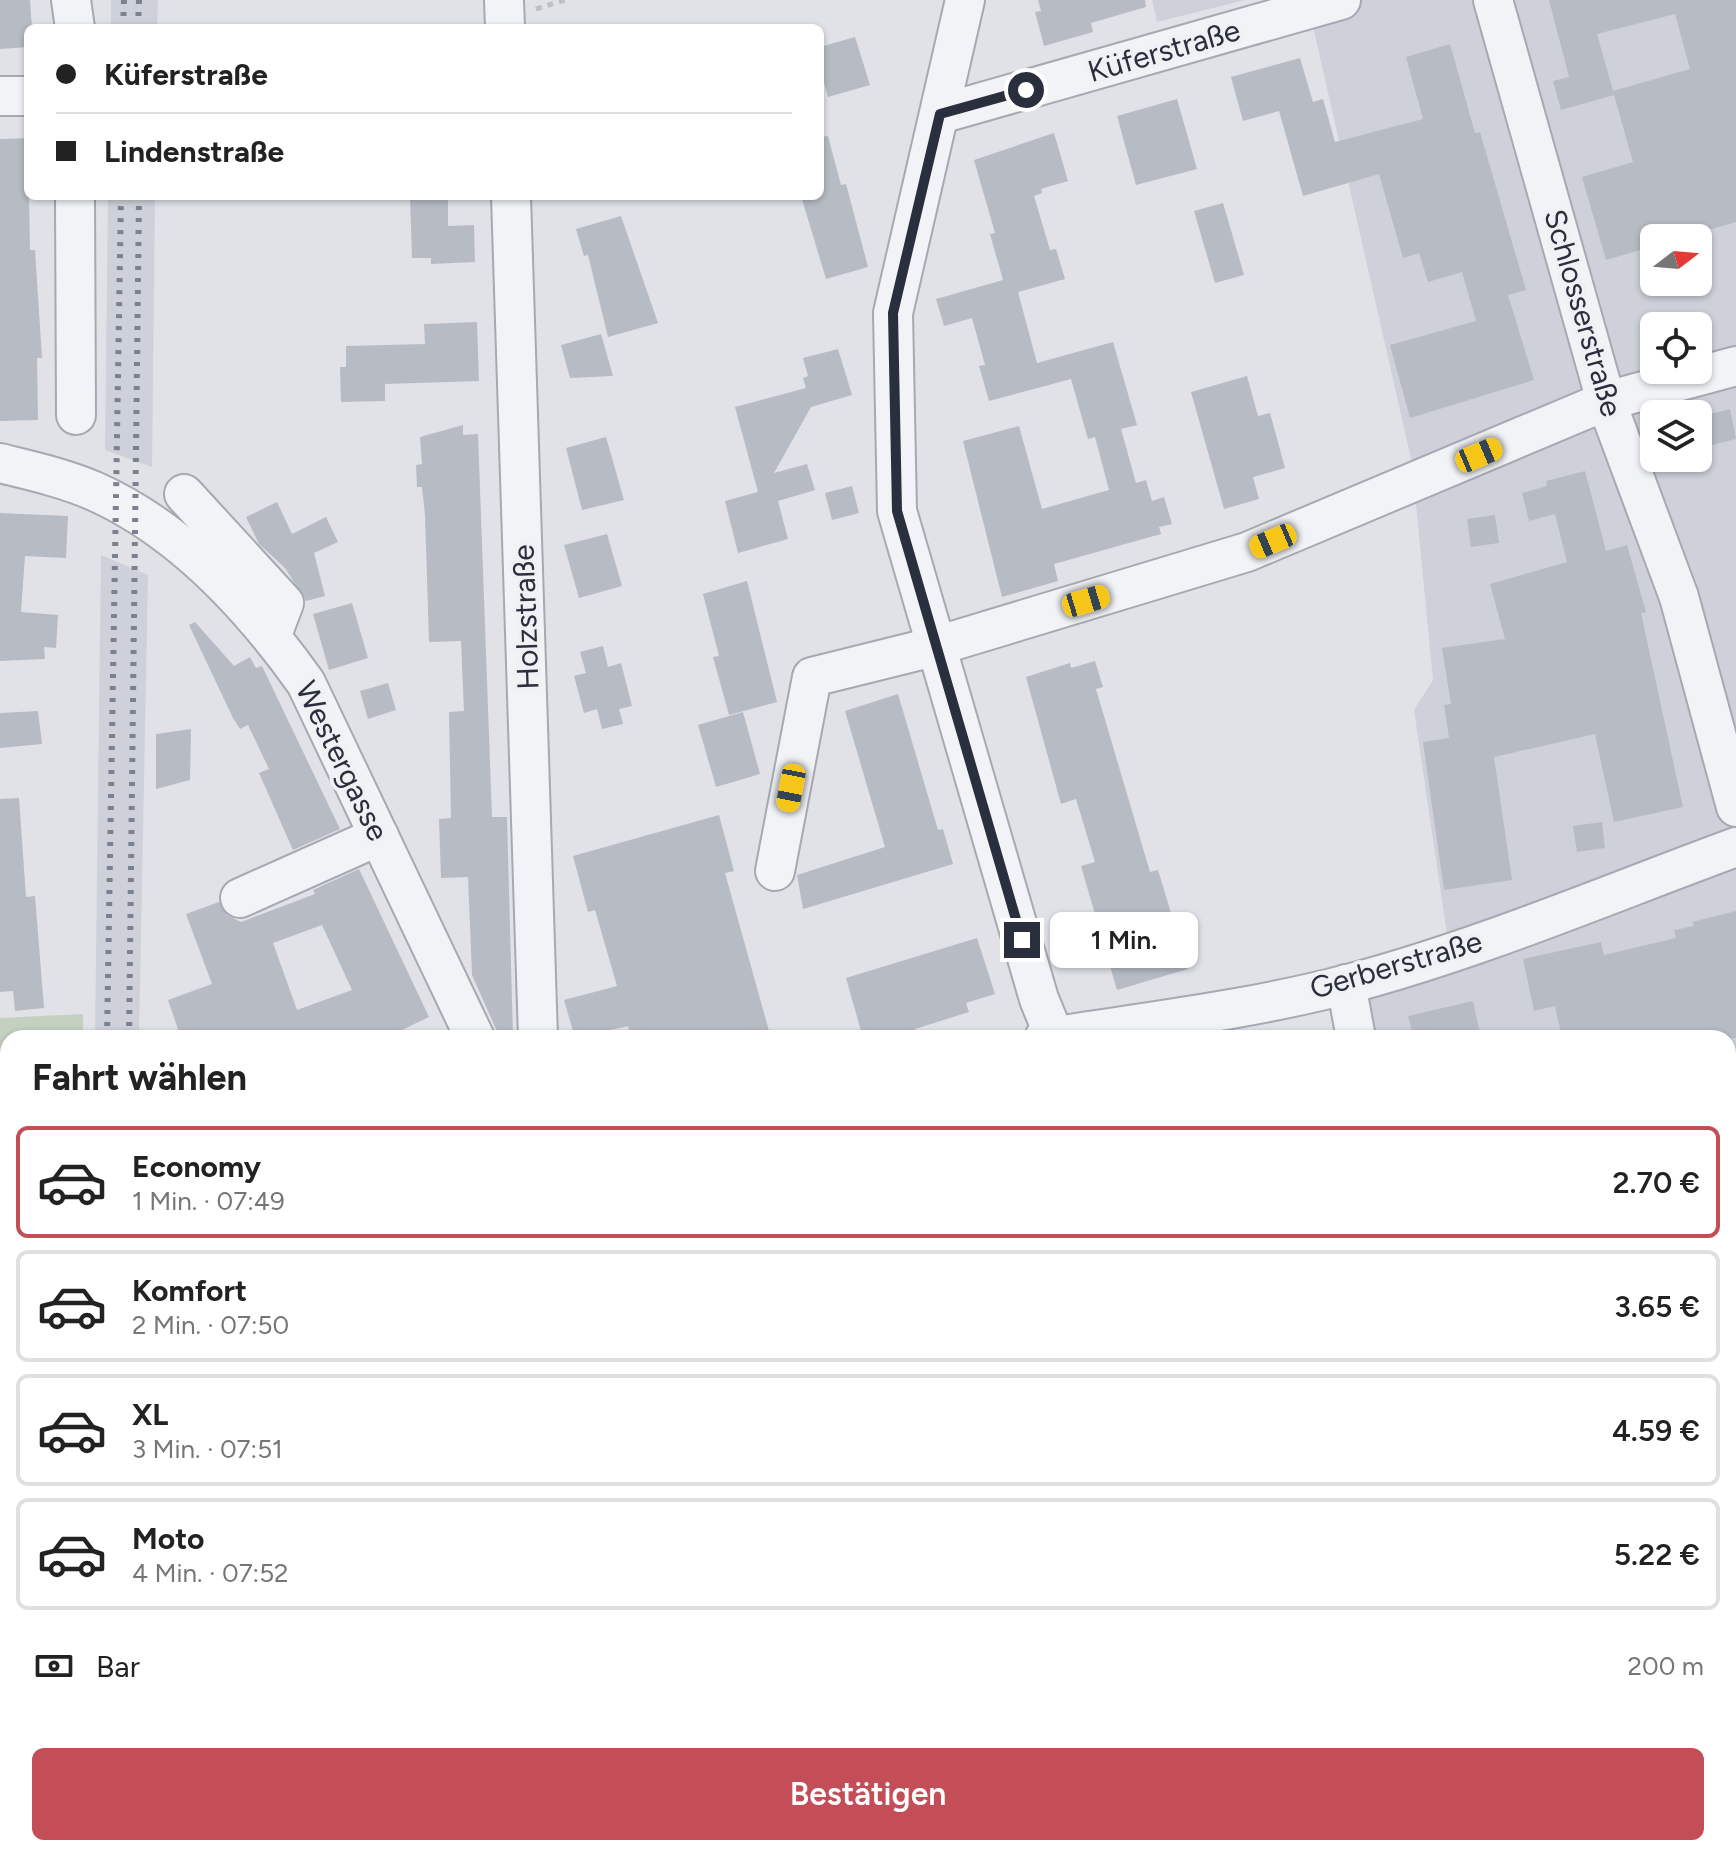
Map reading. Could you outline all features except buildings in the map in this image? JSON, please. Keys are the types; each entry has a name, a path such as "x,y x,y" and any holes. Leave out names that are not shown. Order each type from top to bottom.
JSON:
{"street":[{"path":"71,0 74,24"},
{"path":"504,0 505,24"},
{"path":"965,0 893,313 897,511 933,647 1049,1030"},
{"name":"Küferstraße","path":"940,114 1341,0"},
{"name":"Schlosserstraße","path":"1493,0 1606,401 1679,597 1736,807"},
{"path":"0,96 24,96"},
{"path":"75,200 76,415"},
{"name":"Holzstraße","path":"511,200 538,1030"},
{"path":"775,871 812,677 933,647 1247,552 1606,401 1736,366"},
{"name":"Westergasse","path":"0,463 96,492 154,524 231,591 272,635 306,683 471,1030"},
{"path":"184,494 284,603 272,635"},
{"path":"240,898 379,836"},
{"name":"Gerberstraße","path":"1110,1030 1346,984 1449,953 1736,847"},
{"path":"1346,984 1355,1030"}],"shaded area":[{"path":"111,0 158,0 157,24 111,24"},
{"path":"1152,0 1245,0 1157,22"},
{"path":"1307,0 1736,0 1736,1030 1343,1030 1327,967 1448,941 1414,710 1433,680 1412,463"},
{"path":"108,200 155,200 152,467 105,450"},
{"path":"101,555 148,575 139,1030 95,1030"}],"green space":[{"path":"83,1014 83,1030 0,1030 0,1018"}],"railway":[{"path":"123,24 124,0"},
{"path":"138,24 139,0"},
{"path":"107,1030 121,200"},
{"path":"129,1030 139,200"}],"route":[{"path":"1022,940 933,647 897,511 893,313 940,114 1026,90"}]}
